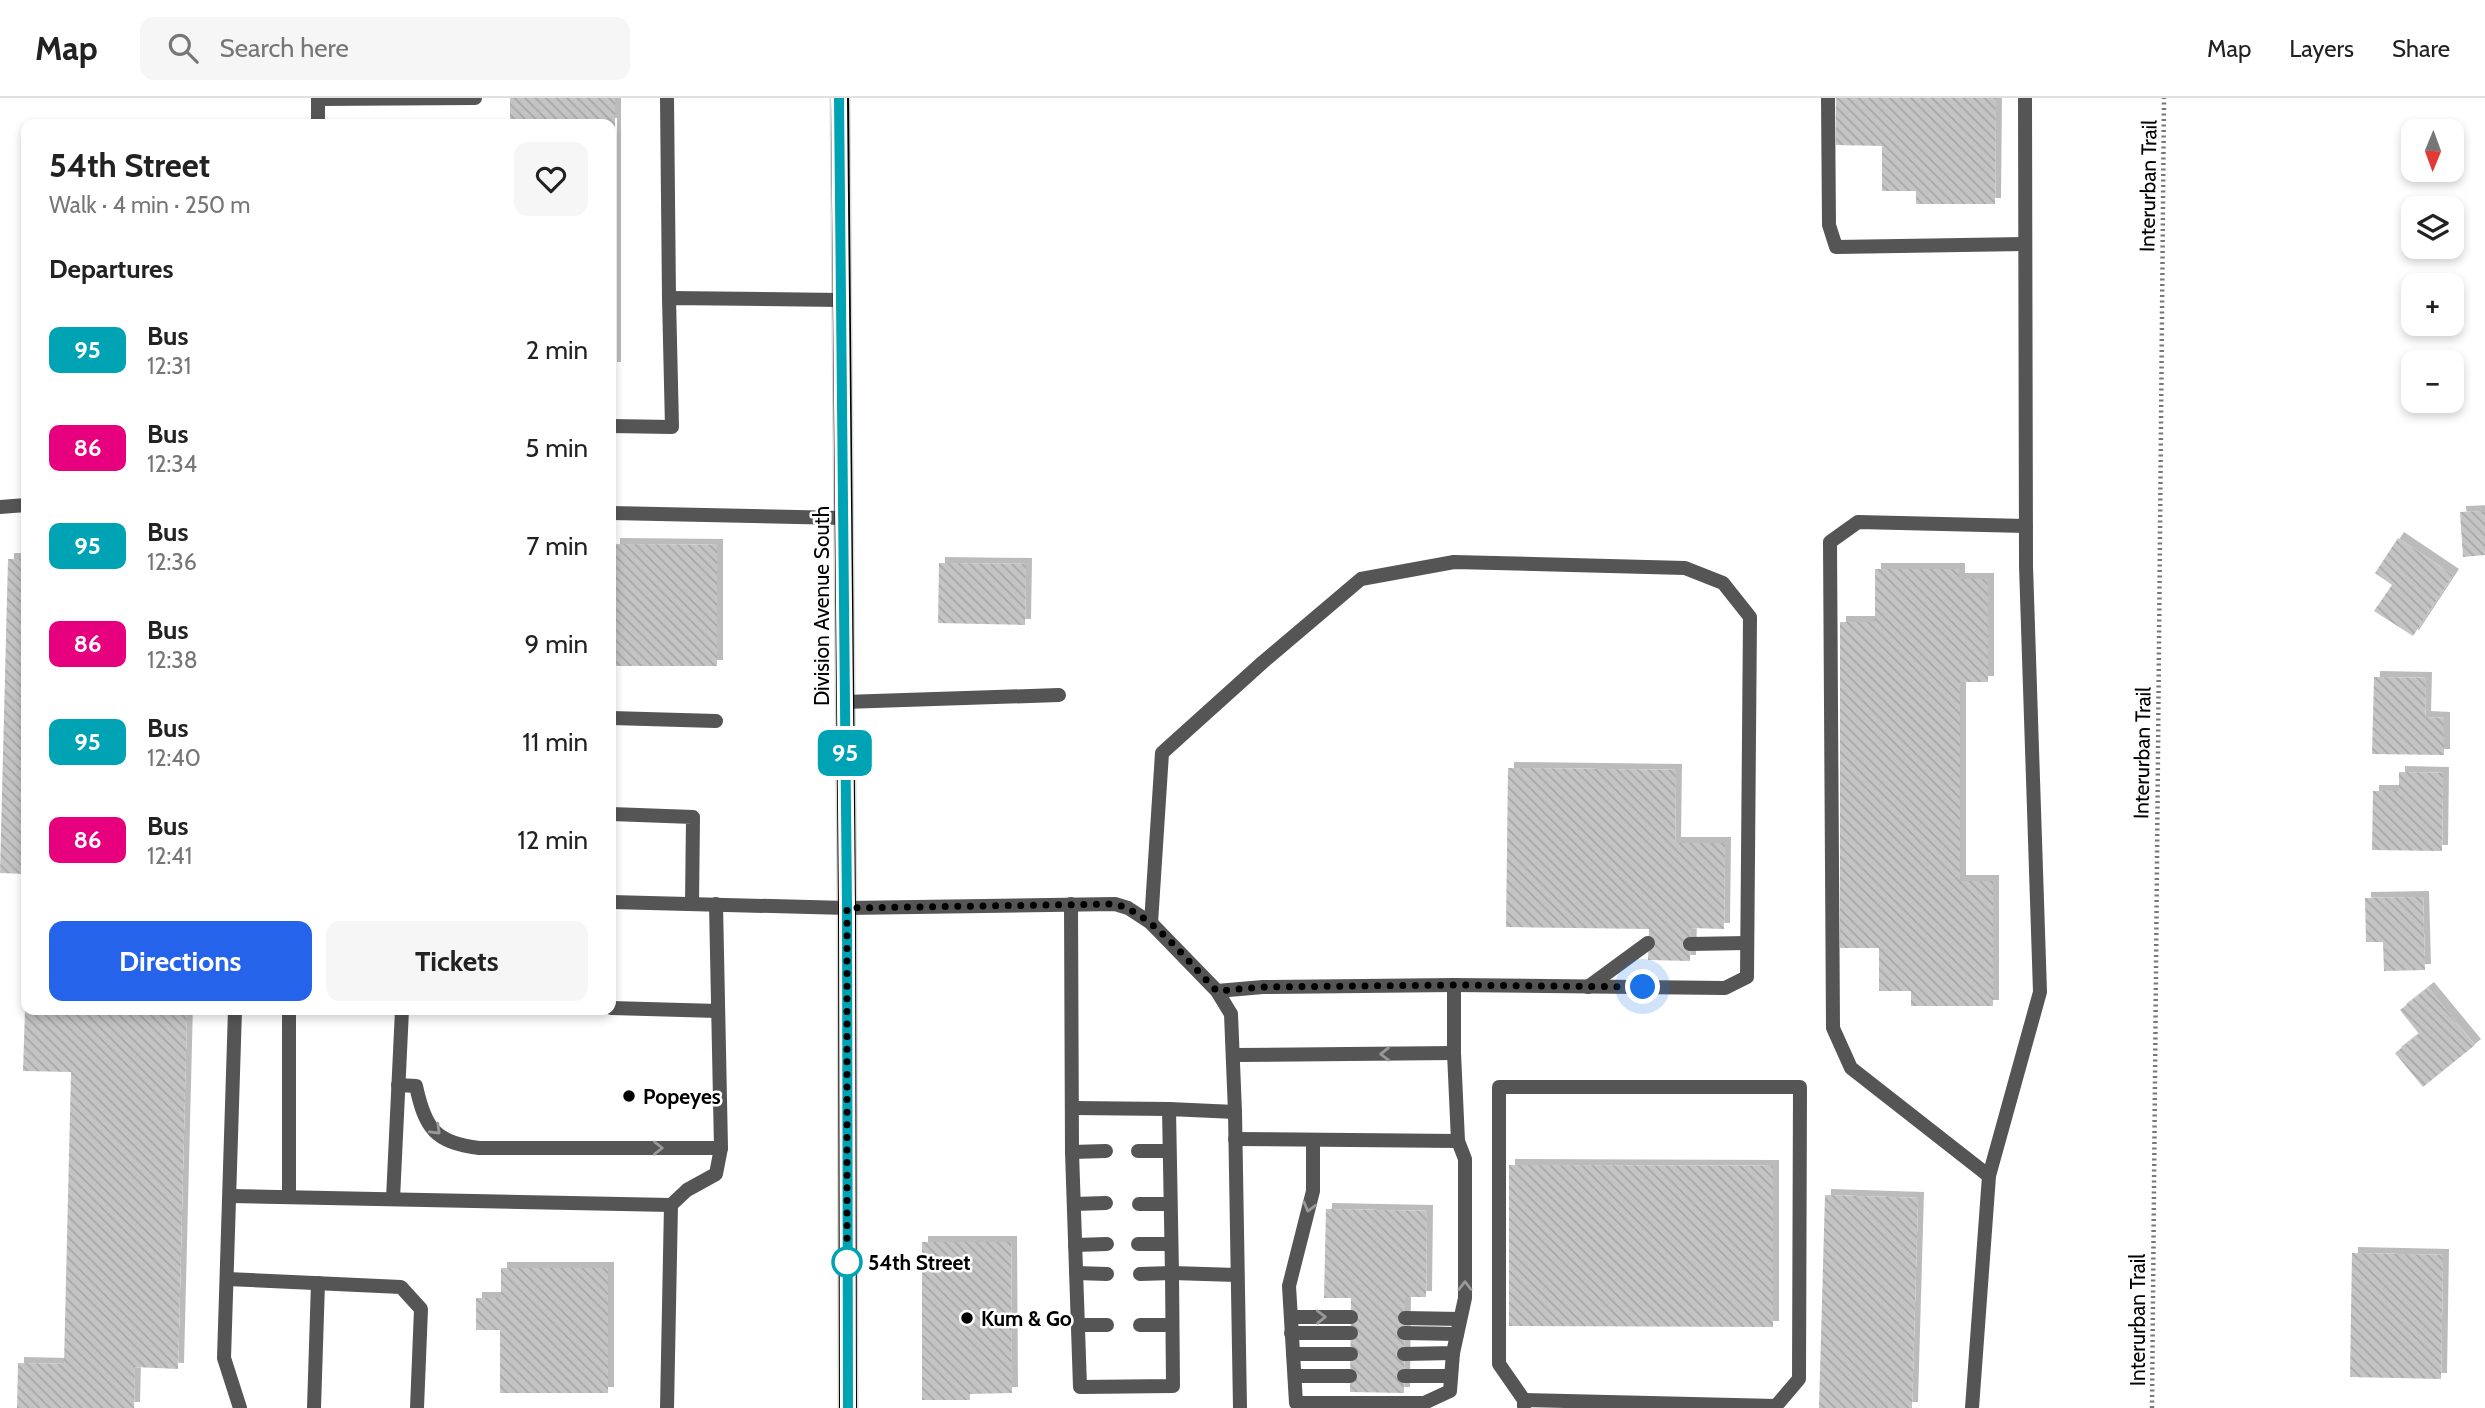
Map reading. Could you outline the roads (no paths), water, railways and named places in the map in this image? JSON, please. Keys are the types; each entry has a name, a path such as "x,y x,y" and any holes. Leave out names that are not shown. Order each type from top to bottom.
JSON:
{"main road":[{"name":"Division Avenue South","path":"839,98 847,908 848,1408"}],"lane":[{"path":"318,119 318,99 475,98"},
{"path":"616,426 672,427 667,98"},
{"path":"1828,98 1829,225 1836,247 2025,244"},
{"path":"1972,1408 1989,1176 2040,992 2025,526 2025,98"},
{"path":"669,298 841,299"},
{"path":"0,507 21,505"},
{"path":"616,513 843,518"},
{"path":"1989,1176 1851,1068 1833,1028 1830,542 1858,522 2025,526"},
{"path":"1151,923 1162,753 1361,579 1454,562 1685,568 1723,583 1750,617 1747,977 1725,988 1454,985 1264,987 1217,991"},
{"path":"844,702 1059,695"},
{"path":"616,718 716,722"},
{"path":"616,814 693,817 692,904"},
{"path":"616,902 847,908 1115,904 1128,908 1151,923 1217,991 1231,1014 1236,1139 1240,1408"},
{"path":"230,1196 671,1205 687,1190 716,1174 721,1148 716,904"},
{"path":"1071,904 1074,1108 1072,1152 1080,1387 1172,1386 1169,1110"},
{"path":"1588,987 1648,943"},
{"path":"1690,944 1747,943"},
{"path":"1313,1140 1313,1191 1289,1286 1296,1402 1424,1403 1450,1391 1453,1353 1465,1298 1465,1159 1458,1141 1454,985"},
{"path":"616,1008 718,1011"},
{"path":"235,1015 224,1358 240,1408"},
{"path":"289,1015 289,1197"},
{"path":"393,1199 402,1015"},
{"path":"1234,1055 1454,1053"},
{"path":"398,1085 416,1086 421,1112 435,1133 459,1146 721,1148"},
{"path":"1499,1087 1800,1087 1799,1379 1776,1407 1524,1404 1499,1364 1499,1087"},
{"path":"1074,1108 1235,1112"},
{"path":"1236,1139 1458,1141"},
{"path":"1072,1152 1106,1151"},
{"path":"1138,1151 1169,1151"},
{"path":"1074,1204 1106,1203"},
{"path":"1139,1204 1170,1204"},
{"path":"667,1408 671,1205"},
{"path":"1075,1245 1107,1244"},
{"path":"1138,1244 1171,1244"},
{"path":"1076,1273 1107,1274"},
{"path":"1140,1274 1237,1275"},
{"path":"227,1279 401,1287 421,1309 417,1408"},
{"path":"314,1408 318,1283"},
{"path":"1290,1317 1351,1317"},
{"path":"1405,1318 1460,1319"},
{"path":"1077,1325 1107,1325"},
{"path":"1140,1325 1172,1325"},
{"path":"1291,1334 1351,1333"},
{"path":"1404,1333 1457,1334"},
{"path":"1404,1354 1453,1353"},
{"path":"1293,1354 1351,1354"},
{"path":"1295,1376 1350,1376"},
{"path":"1404,1376 1451,1376"}],"place":[{"name":"Popeyes","path":"629,1096"},
{"name":"54th Street","path":"847,1262"},
{"name":"Kum & Go","path":"967,1318"}]}
